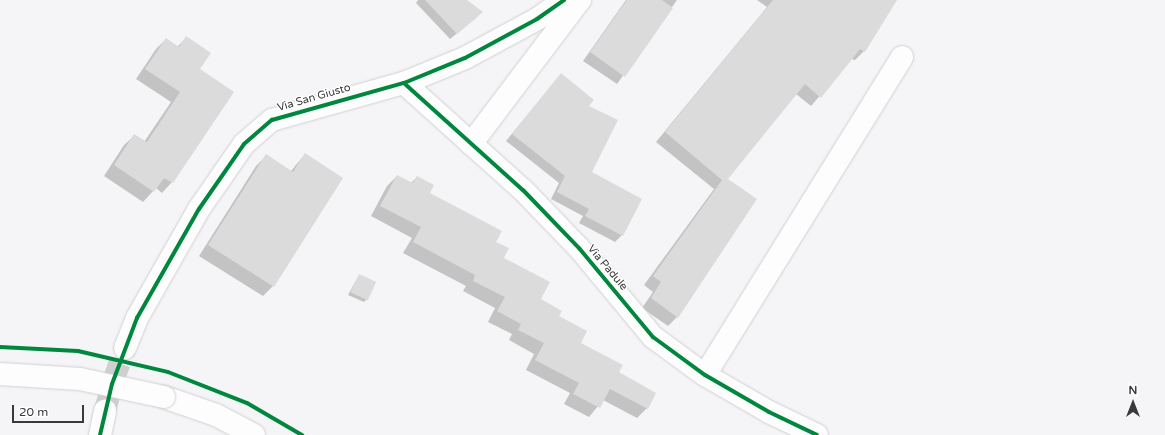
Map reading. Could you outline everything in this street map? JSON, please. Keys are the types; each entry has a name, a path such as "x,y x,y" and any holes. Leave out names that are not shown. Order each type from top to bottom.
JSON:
{"street":[{"name":"Via San Giusto","path":"125,348 137,318 199,210 244,144 272,120 404,83 465,58 536,19 564,0"},
{"path":"471,144 580,0"},
{"path":"705,375 902,57"},
{"name":"Via Padule","path":"404,83 523,190 579,248 653,337 705,375 769,412 817,435"},
{"path":"0,374 80,379 164,397 216,415 254,435"},
{"path":"100,435 105,411"}],"building":[{"path":"425,0 467,0 483,12 457,34"},
{"path":"627,0 662,0 673,8 625,77 590,52"},
{"path":"773,0 897,0 865,52 860,49 821,98 805,84 728,179 757,199 678,318 651,298 661,282 653,276 722,180 665,132"},
{"path":"186,36 211,53 200,69 234,92 173,183 164,178 154,192 114,165 134,134 147,142 180,92 145,69 166,38 179,47"},
{"path":"561,73 594,100 589,106 618,120 592,172 642,199 623,236 585,216 589,209 557,192 565,176 512,134"},
{"path":"305,153 343,178 274,287 208,245 266,154 293,172"},
{"path":"397,175 413,183 417,176 434,185 430,193 502,231 496,242 509,248 504,258 550,282 541,299 562,311 559,316 587,331 581,343 623,365 619,372 656,393 648,409 610,389 600,408 573,394 579,383 535,360 544,343 518,330 521,324 497,311 505,297 473,281 475,275 413,242 421,227 380,206"},
{"path":"359,274 376,282 368,300 351,292"}],"tunnel":[{"path":"105,411 112,384 125,348"}],"cycle path":[{"path":"100,435 112,384 137,318 199,209 244,144 272,120 404,83 465,58 537,19 564,0"},
{"path":"404,83 523,190 579,248 653,337 705,375 769,412 817,435"},
{"path":"0,347 78,351 168,372 247,403 302,435"}]}
